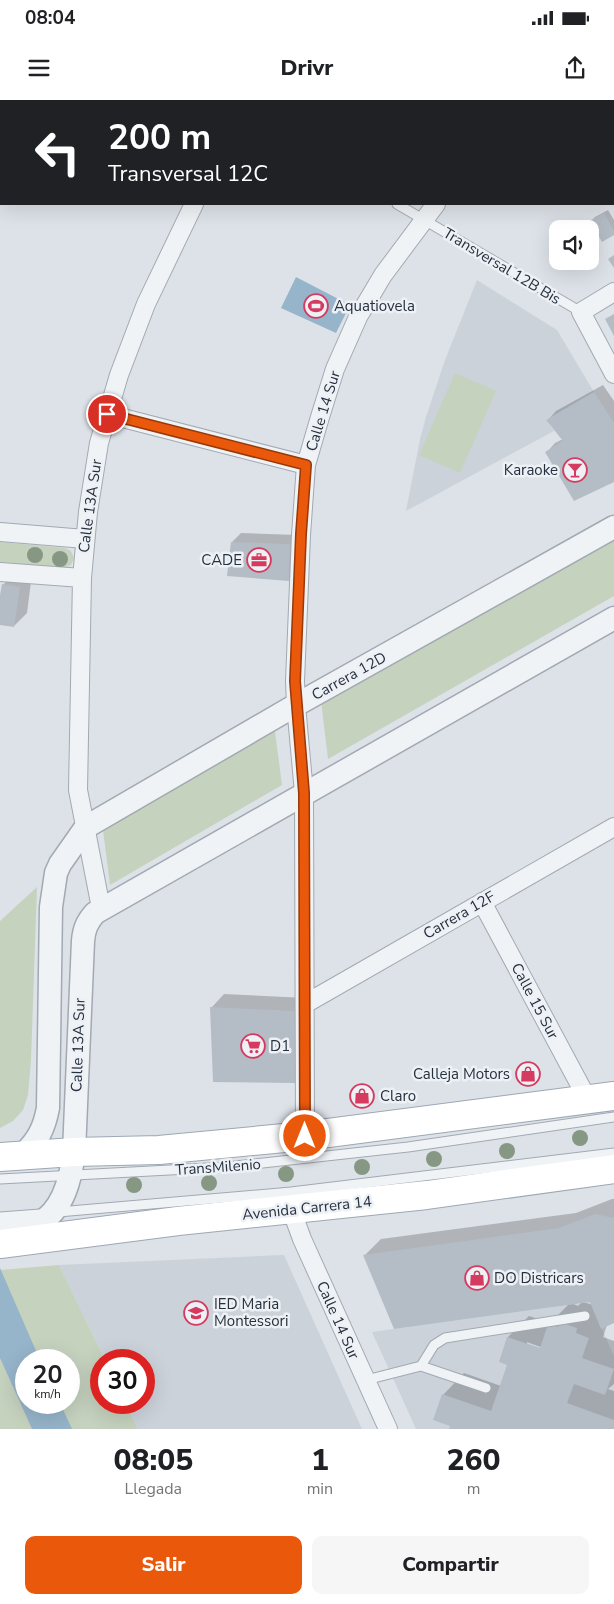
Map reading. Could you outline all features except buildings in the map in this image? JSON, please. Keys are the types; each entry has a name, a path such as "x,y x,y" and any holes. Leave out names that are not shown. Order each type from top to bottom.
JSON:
{"main road":[{"path":"11,1156 73,1163 160,1150 305,1136 601,1098"},
{"name":"Avenida Carrera 14","path":"2,1232 178,1221 427,1195 614,1170"}],"street":[{"name":"Calle 13A Sur","path":"2,1232 39,1223 52,1212 63,1196 73,1163 84,929 89,920 101,908 80,804 78,773 82,578 93,475 107,414 131,343 146,304 194,205"},
{"name":"Calle 14 Sur","path":"305,1136 304,793 295,681 300,544 306,465 335,370 358,317 383,275 435,205"},
{"path":"614,292 581,312 614,374"},
{"path":"107,414 306,465"},
{"name":"Carrera 12D","path":"86,827 614,527"},
{"path":"0,532 85,539"},
{"path":"0,572 82,578"},
{"path":"101,908 614,618"},
{"name":"Calle 13A Sur","path":"11,1156 43,1130 48,1108 51,906 53,887 60,864 86,827"},
{"name":"Carrera 12F","path":"305,1004 614,827"},
{"name":"Calle 15 Sur","path":"482,902 601,1098"},
{"name":"Calle 14 Sur","path":"291,1209 302,1239 388,1429"}],"lane":[{"name":"Transversal 12B Bis","path":"399,205 581,312"},
{"name":"TransMilenio","path":"0,1179 73,1163 191,1170 270,1163 408,1147 614,1117"},
{"name":"TransMilenio","path":"52,1212 291,1192 614,1154"},
{"path":"421,1366 434,1345 445,1338 585,1316"},
{"path":"366,1380 421,1366 486,1388"}],"shaded area":[{"path":"477,280 557,330 594,392 546,420 554,431 406,511 426,417 445,360"},
{"name":"IED Maria Montessori","path":"284,1255 362,1429 138,1429 130,1414 155,1414 155,1349 100,1349 59,1265"},
{"path":"590,1302 614,1356 614,1429 416,1429 372,1332"}],"green space":[{"path":"455,373 496,391 460,473 419,455"},
{"path":"614,541 614,596 328,759 321,701"},
{"path":"0,542 65,548 71,551 74,558 71,565 63,568 0,562"},
{"path":"274,724 282,785 110,885 102,822"},
{"path":"37,887 28,1095 23,1110 13,1121 0,1128 0,921"},
{"path":"59,1265 100,1349 90,1349 90,1414 130,1414 138,1429 0,1429 0,1270"}],"water":[{"name":"Aquatiovela","path":"296,277 350,305 336,333 281,308"},
{"path":"0,1268 35,1349 15,1349 15,1391 0,1358"},
{"path":"25,1414 65,1414 72,1429 32,1429"}],"place":[{"name":"Aquatiovela","path":"316,306"},
{"name":"Karaoke","path":"575,470"},
{"name":"CADE","path":"259,560"},
{"name":"D1","path":"253,1046"},
{"name":"Calleja Motors","path":"528,1074"},
{"name":"Claro","path":"362,1096"},
{"name":"DO Districars","path":"477,1278"},
{"name":"IED Maria Montessori","path":"196,1313"}],"route":[{"path":"107,414 306,465 295,681 304,793 305,1136"}]}
